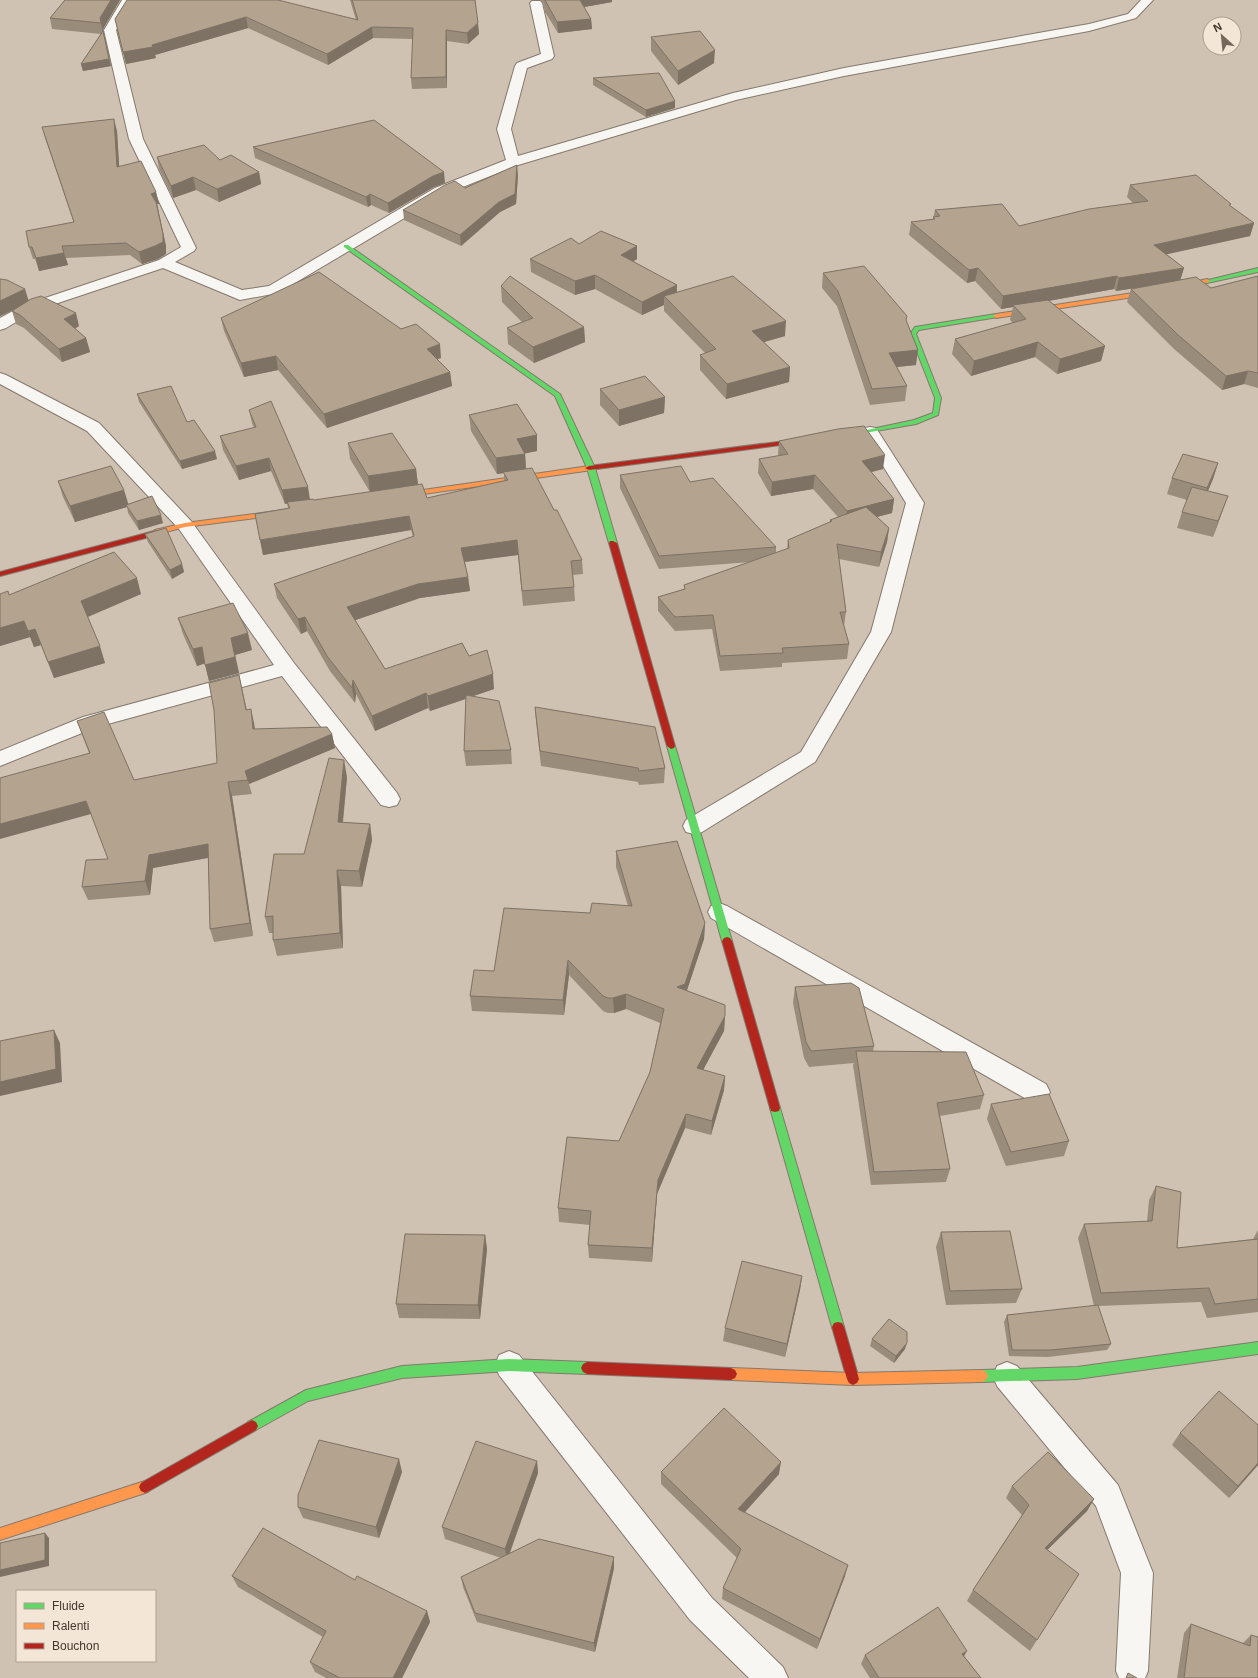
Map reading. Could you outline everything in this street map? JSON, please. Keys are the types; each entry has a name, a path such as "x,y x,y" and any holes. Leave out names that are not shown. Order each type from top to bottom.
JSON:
{"street":[{"path":"0,325 29,308 164,263 189,248 136,139 110,30 128,0"},
{"path":"164,263 240,295 273,290 440,191 513,162 733,97 844,72 1089,27 1132,16 1147,0"},
{"path":"513,162 504,129 521,66 548,56 536,3"},
{"path":"346,246 558,394 591,468 853,1379"},
{"path":"388,497 591,468 870,432 916,422 936,414 938,398 913,334 917,328 1166,290 1258,270"},
{"path":"0,378 93,427 185,526 287,668 389,799"},
{"path":"694,826 808,757 881,632 915,503 870,432"},
{"path":"0,574 185,526 294,510"},
{"path":"0,759 90,722 287,668"},
{"path":"719,912 1037,1092"},
{"path":"0,1534 144,1487 306,1396 402,1372 509,1365 853,1379 1008,1376 1077,1373 1258,1348"},
{"path":"509,1365 701,1609 772,1678"},
{"path":"1008,1376 1107,1496 1137,1574 1132,1671"}],"building":[{"path":"65,0 111,0 100,18 101,23 50,18"},
{"path":"127,0 278,0 358,20 352,0 475,0 478,23 467,33 446,30 446,77 411,78 413,28 372,27 327,54 246,17 152,45 153,47 123,52 115,19"},
{"path":"545,0 580,0 591,19 557,22"},
{"path":"103,31 109,59 81,64"},
{"path":"700,31 715,50 678,71 651,37"},
{"path":"659,73 675,101 646,110 593,78"},
{"path":"114,119 117,167 141,161 156,192 151,194 156,202 163,234 163,242 139,252 126,243 62,246 64,253 36,258 32,247 29,247 26,231 74,222 42,127"},
{"path":"374,120 444,172 433,176 388,203 370,194 366,197 253,147"},
{"path":"204,145 220,160 231,155 259,172 217,189 193,177 171,186 157,157"},
{"path":"517,165 515,194 499,202 460,235 403,210 445,185 455,181 465,188"},
{"path":"1196,175 1231,204 1229,205 1254,223 1154,245 1184,268 1119,278 1117,276 1003,296 978,268 969,270 911,222 935,219 933,217 940,216 935,210 1002,204 1019,226 1089,209 1148,201 1130,185"},
{"path":"601,231 637,246 621,255 677,285 642,302 595,275 575,281 530,259 571,238 579,244"},
{"path":"864,266 907,316 906,320 918,350 889,353 907,386 872,389 838,291 823,273"},
{"path":"319,272 401,329 416,324 440,344 427,349 450,372 324,414 276,356 241,363 221,318"},
{"path":"510,276 584,327 533,347 507,328 533,318 501,286"},
{"path":"733,276 786,321 752,331 790,367 727,384 700,355 716,349 664,296"},
{"path":"1258,276 1258,373 1248,371 1226,376 1178,335 1131,289 1196,277 1211,288"},
{"path":"0,279 7,280 25,289 0,301"},
{"path":"41,296 76,313 64,319 86,338 59,349 20,315 12,311 31,299"},
{"path":"1048,300 1105,346 1060,359 1038,342 974,361 955,339 1026,319 1013,305"},
{"path":"645,376 665,397 619,410 600,389"},
{"path":"171,386 187,422 194,420 215,451 180,461 137,394"},
{"path":"271,401 308,487 282,490 269,458 236,466 220,436 256,427 249,410"},
{"path":"517,404 537,435 517,439 525,454 496,458 469,415"},
{"path":"864,426 885,455 862,461 894,499 847,511 815,475 772,482 759,459 788,454 779,441 838,429"},
{"path":"392,433 416,469 368,476 348,443"},
{"path":"1183,454 1218,463 1207,488 1172,478"},
{"path":"111,466 124,490 70,506 58,481"},
{"path":"681,466 690,482 713,478 776,547 659,556 620,475"},
{"path":"532,468 554,510 557,510 582,560 571,561 574,587 522,591 517,540 461,548 468,577 418,584 347,607 385,669 462,643 469,656 487,650 493,674 428,696 426,693 372,716 353,680 352,688 327,656 305,617 298,619 274,584 414,536 409,516 260,540 255,514 290,508 287,502 314,500 422,484 427,498 508,480 503,472"},
{"path":"1192,487 1228,496 1218,521 1182,512"},
{"path":"152,496 161,515 137,521 126,505"},
{"path":"866,507 889,528 881,552 837,544 846,612 840,612 849,644 782,648 783,653 720,656 713,615 675,617 658,597 685,589 684,585 789,548 788,540 832,521 830,520"},
{"path":"166,528 182,564 170,570 145,534"},
{"path":"114,552 137,578 81,601 100,646 48,662 35,629 28,631 24,621 0,628 0,594 8,591 9,595"},
{"path":"233,603 248,633 231,638 235,657 205,665 202,647 193,649 178,618"},
{"path":"239,675 246,710 251,709 253,729 327,727 332,734 245,771 248,780 228,782 250,923 210,929 208,844 149,855 145,881 82,887 86,860 108,859 86,801 0,824 0,778 90,753 77,721 104,712 134,780 217,763 214,710 209,683"},
{"path":"466,695 499,701 511,750 464,751"},
{"path":"535,707 655,727 665,768 639,771 638,768 540,751"},
{"path":"329,758 344,760 338,822 370,824 359,871 337,870 340,933 273,940 273,916 265,917 274,854 304,854"},
{"path":"677,841 705,923 685,984 677,987 725,1005 725,1016 697,1068 725,1076 712,1121 686,1114 658,1180 652,1248 588,1245 591,1211 558,1208 567,1137 619,1141 650,1072 664,1009 626,994 613,998 603,996 568,960 563,1000 470,996 474,970 494,971 504,908 590,913 592,903 632,906 616,851"},
{"path":"851,983 859,988 874,1046 811,1051 806,1042 795,987"},
{"path":"54,1030 56,1069 0,1082 0,1041"},
{"path":"856,1051 966,1052 984,1095 937,1103 950,1169 874,1172"},
{"path":"1049,1094 1069,1141 1011,1152 991,1104"},
{"path":"1156,1186 1181,1192 1177,1248 1258,1239 1258,1299 1215,1304 1209,1288 1101,1293 1084,1224 1152,1221"},
{"path":"1010,1231 1022,1289 950,1291 941,1232"},
{"path":"405,1234 485,1235 478,1305 396,1304"},
{"path":"742,1261 802,1276 787,1344 725,1328"},
{"path":"1098,1305 1111,1344 1051,1350 1012,1350 1007,1315"},
{"path":"889,1319 907,1332 907,1343 896,1356 872,1339"},
{"path":"1219,1391 1258,1425 1258,1463 1238,1486 1180,1433"},
{"path":"724,1408 781,1462 738,1509 848,1565 820,1639 723,1588 741,1549 661,1472"},
{"path":"319,1440 399,1459 376,1527 298,1507 298,1495"},
{"path":"476,1441 537,1461 505,1549 442,1527"},
{"path":"1048,1452 1094,1499 1045,1548 1079,1574 1037,1640 973,1590 1029,1505 1012,1486"},
{"path":"263,1528 355,1580 357,1576 427,1611 393,1678 340,1678 310,1662 326,1631 232,1576"},
{"path":"45,1533 45,1560 0,1570 0,1543"},
{"path":"539,1539 614,1557 594,1643 475,1613 461,1577"},
{"path":"938,1607 967,1651 962,1654 981,1678 879,1678 865,1655"},
{"path":"1191,1624 1250,1646 1251,1635 1258,1637 1258,1678 1184,1678"},
{"path":"1128,1673 1137,1678 1126,1678"}],"traffic: fast":[{"path":"346,246 558,395 591,468 613,543"},
{"path":"1207,281 1258,270"},
{"path":"855,434 916,422 936,414 938,398 913,334 917,328 996,316"},
{"path":"671,746 727,941"},
{"path":"775,1108 838,1327"},
{"path":"982,1376 1077,1373 1258,1348"},
{"path":"252,1426 306,1396 402,1372 509,1365 587,1368"}],"traffic: slow":[{"path":"996,316 1166,290 1207,281"},
{"path":"395,496 589,468"},
{"path":"158,532 185,525 284,512"},
{"path":"731,1374 853,1379 982,1376"},
{"path":"0,1534 145,1487"}],"traffic: jam":[{"path":"589,468 855,434"},
{"path":"0,574 158,532"},
{"path":"613,543 671,746"},
{"path":"727,941 775,1108"},
{"path":"838,1327 853,1379"},
{"path":"587,1368 731,1374"},
{"path":"145,1487 252,1426"}]}
